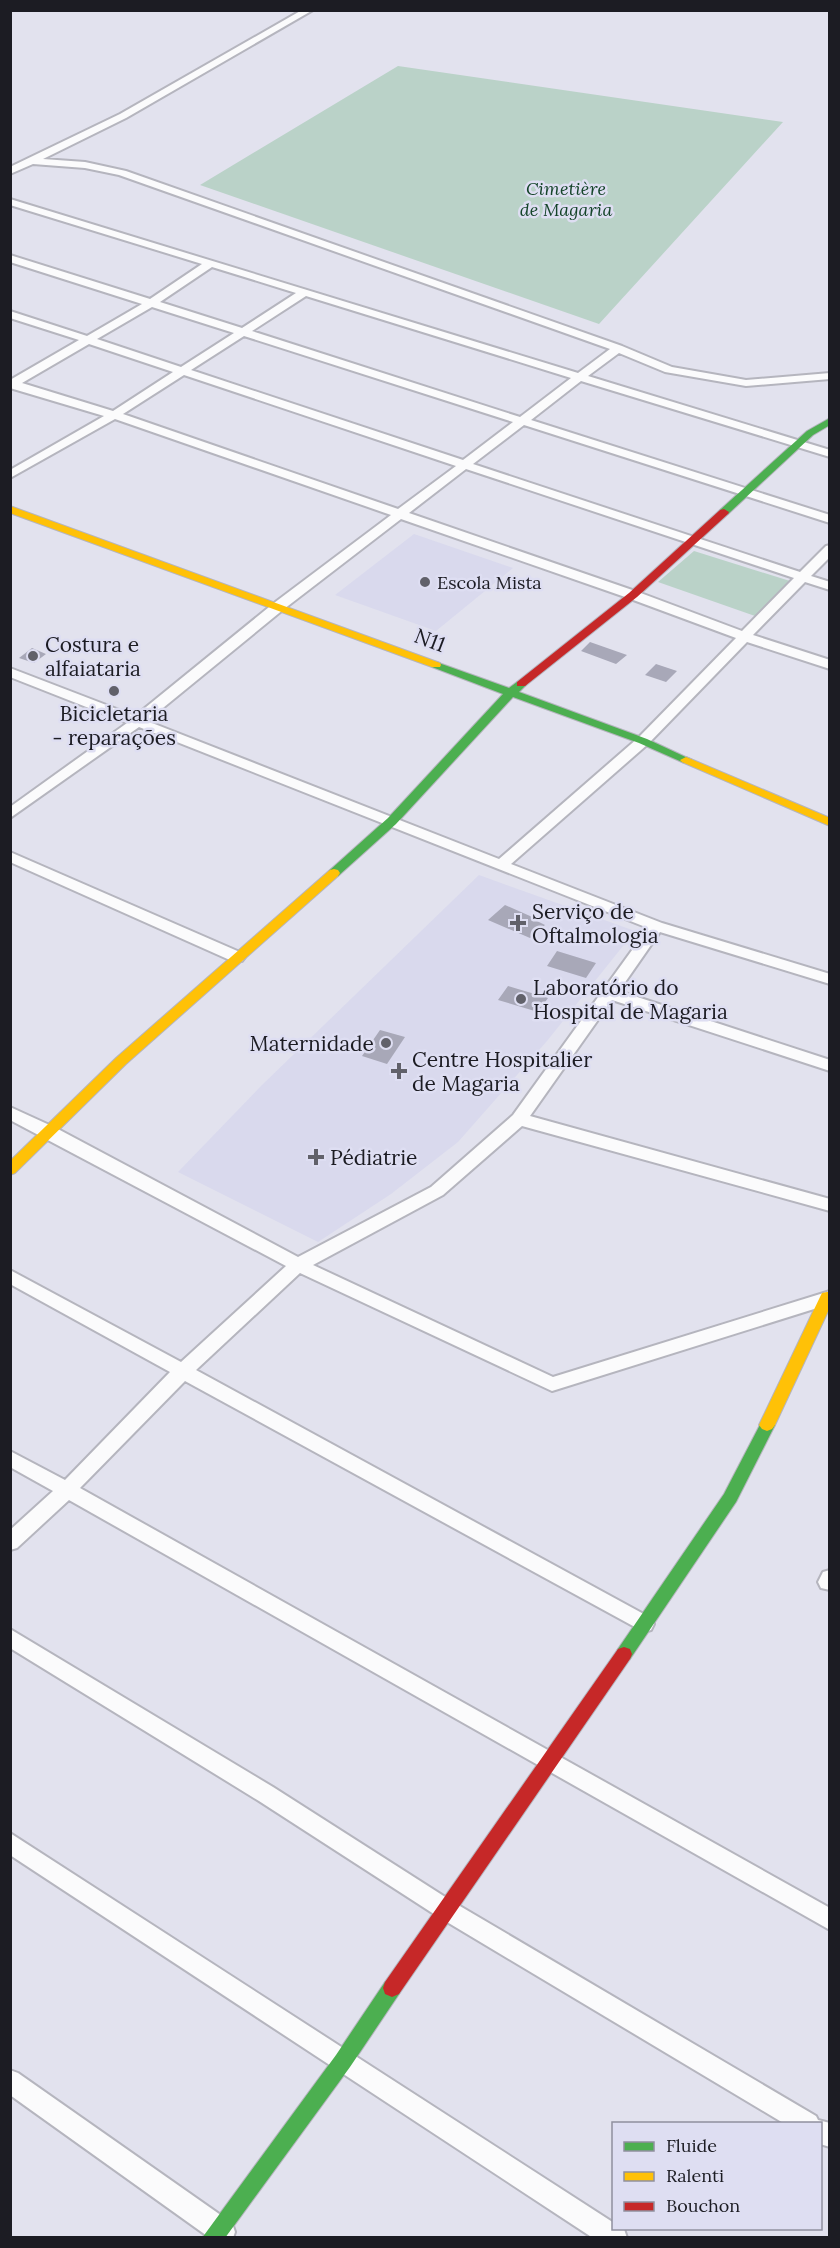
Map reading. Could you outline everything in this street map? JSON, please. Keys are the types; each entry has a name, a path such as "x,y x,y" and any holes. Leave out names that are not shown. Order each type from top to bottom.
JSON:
{"street":[{"path":"10,171 123,116 309,10"},
{"path":"33,160 85,165 122,173 618,348 669,370 746,383 830,376"},
{"path":"10,202 830,454"},
{"path":"10,258 830,519"},
{"path":"12,384 151,303 210,264"},
{"path":"10,475 114,415 304,293"},
{"path":"10,314 830,586"},
{"path":"10,814 137,722 279,606 618,348"},
{"path":"12,384 114,415 830,665"},
{"path":"10,1170 121,1061 392,821 510,693 633,595 797,445 830,421"},
{"name":"N11","path":"10,509 643,741 830,823"},
{"path":"502,864 643,741 830,549"},
{"path":"10,672 657,926 830,979"},
{"path":"10,855 237,957"},
{"path":"10,1542 67,1490 182,1372 297,1265 437,1191 519,1119 657,926"},
{"path":"609,993 830,1066"},
{"path":"10,1113 50,1132 297,1265 552,1384 828,1297"},
{"path":"519,1119 830,1205"},
{"path":"10,1276 644,1624"},
{"path":"10,2081 220,2234 343,2061 445,1909 550,1762 730,1498 763,1435 828,1297"},
{"path":"10,1458 830,1920"},
{"path":"10,1637 266,1794 445,1909 805,2122"},
{"path":"10,1843 615,2238"}],"shaded area":[{"name":"Escola Mista","path":"414,534 513,568 436,631 335,595"},
{"name":"Centre Hospitalier de Magaria","path":"479,875 635,931 547,1041 458,1142 391,1194 318,1242 178,1172 261,1086"}],"green space":[{"name":"Cimetière de Magaria","path":"398,66 783,122 599,324 200,185"},
{"path":"694,551 790,581 755,616 658,582"}],"building":[{"path":"590,642 627,655 616,664 581,651"},
{"name":"Costura e alfaiataria","path":"32,648 46,654 34,663 19,658"},
{"path":"656,664 677,671 666,682 645,675"},
{"name":"Serviço de Oftalmologia","path":"505,905 545,925 530,938 488,920"},
{"path":"557,951 596,963 586,978 547,966"},
{"name":"Laboratório do Hospital de Magaria","path":"508,986 548,998 538,1012 498,1000"},
{"name":"Maternidade","path":"380,1030 405,1037 387,1064 362,1056"}],"traffic: fast":[{"path":"724,512 810,433 830,421"},
{"path":"436,665 643,741 686,760"},
{"path":"334,873 392,821 510,693 521,684"},
{"path":"624,1654 730,1498 767,1425"},
{"path":"212,2238 343,2061 392,1988"}],"traffic: slow":[{"path":"10,509 436,665"},
{"path":"686,760 830,823"},
{"path":"10,1170 121,1061 334,873"},
{"path":"767,1425 827,1297"}],"traffic: jam":[{"path":"521,684 633,595 724,512"},
{"path":"392,1988 624,1654"}],"place":[{"name":"Escola Mista","path":"425,582"},
{"name":"Costura e alfaiataria","path":"33,656"},
{"name":"Bicicletaria - reparações","path":"114,691"},
{"name":"Serviço de Oftalmologia","path":"518,923"},
{"name":"Laboratório do Hospital de Magaria","path":"521,999"},
{"name":"Maternidade","path":"386,1043"},
{"name":"Centre Hospitalier de Magaria","path":"399,1071"},
{"name":"Pédiatrie","path":"316,1157"}]}
